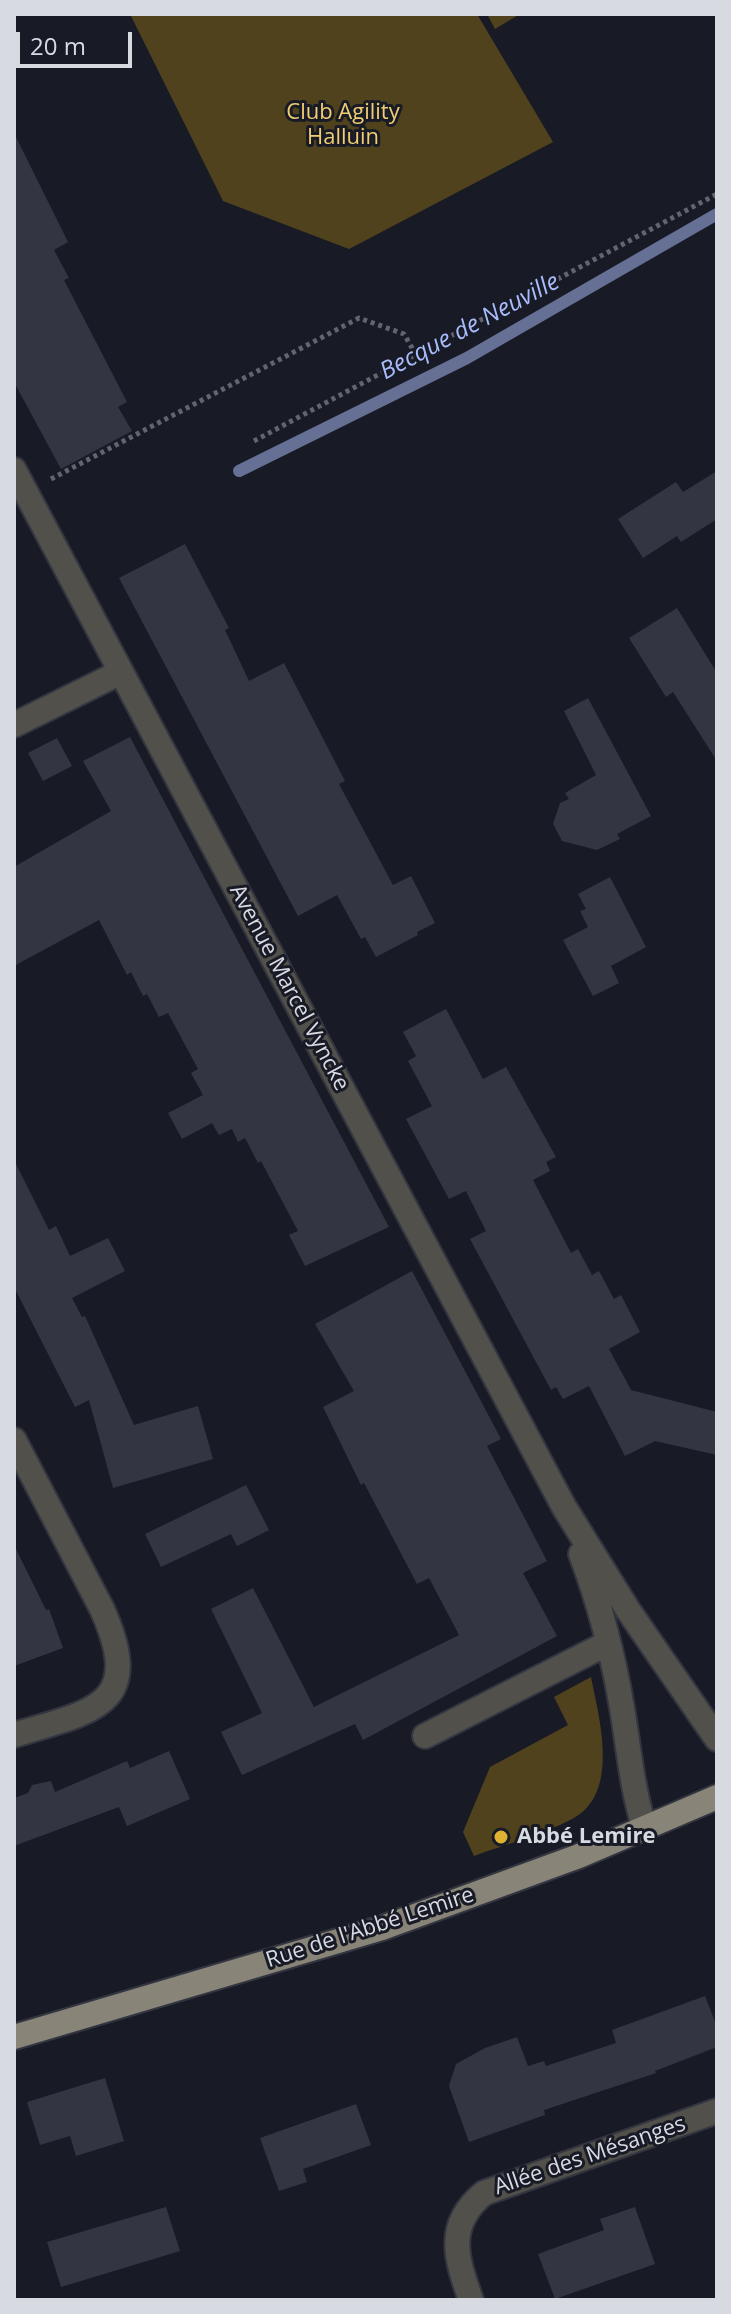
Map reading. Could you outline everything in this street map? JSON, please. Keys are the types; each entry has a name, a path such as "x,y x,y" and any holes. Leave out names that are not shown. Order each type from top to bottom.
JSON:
{"main road":[{"name":"Rue de l'Abbé Lemire","path":"14,2037 382,1928 495,1888 716,1800"}],"street":[{"name":"Avenue Marcel Vyncke","path":"14,470 564,1507 628,1610 717,1739"},
{"path":"14,725 121,672"},
{"path":"14,1440 102,1609 114,1636 117,1657 111,1694 95,1707 14,1735"},
{"name":"Avenue Marcel Vyncke","path":"564,1507 594,1589 608,1643 636,1800 645,1829"},
{"path":"425,1736 608,1643"},
{"name":"Allée des Mésanges","path":"471,2300 457,2254 457,2236 462,2217 484,2193 717,2111"}],"path":[{"path":"254,441 717,194"},
{"path":"26,492 359,318 404,334 416,355"}],"green space":[{"name":"Club Agility Halluin","path":"130,14 477,14 553,142 349,249 223,201"},
{"path":"487,14 520,14 495,29"},
{"path":"591,1677 603,1754 597,1792 587,1807 572,1819 474,1856 463,1832 490,1767 568,1725 554,1697"}],"building":[{"path":"14,133 68,242 54,250 69,278 64,280 127,402 118,407 132,431 61,469 14,382"},
{"path":"717,471 717,519 681,542 677,536 643,558 618,519 676,482 683,492"},
{"path":"185,544 229,628 225,630 249,681 284,663 345,781 339,784 393,885 411,876 435,923 417,932 418,935 376,957 365,937 361,939 337,895 298,916 119,578"},
{"path":"677,608 717,673 717,761 673,692 666,697 629,638"},
{"path":"588,698 651,816 617,834 620,839 597,850 562,841 553,824 560,803 569,799 565,793 596,775 564,711"},
{"path":"130,737 389,1227 305,1266 289,1235 298,1231 261,1161 258,1163 245,1138 238,1142 232,1129 219,1135 212,1123 182,1139 168,1113 203,1095 191,1073 198,1069 168,1013 159,1017 147,994 143,996 131,972 127,975 99,920 14,966 14,867 111,811 83,761"},
{"path":"57,738 72,766 43,781 28,753"},
{"path":"610,877 646,947 611,966 619,983 593,996 563,940 588,927 580,911 586,909 578,894"},
{"path":"446,1009 483,1079 506,1067 556,1157 546,1162 550,1171 533,1180 571,1253 578,1249 592,1275 599,1271 614,1299 621,1295 640,1332 609,1349 631,1390 717,1412 717,1455 655,1441 625,1456 589,1386 563,1399 556,1387 551,1390 470,1239 486,1231 466,1191 449,1199 406,1119 432,1106 408,1061 416,1056 403,1032"},
{"path":"14,1160 49,1230 56,1226 70,1256 108,1238 125,1271 72,1298 82,1317 85,1316 134,1425 198,1406 213,1459 113,1488 89,1400 75,1407 14,1287"},
{"path":"412,1271 501,1439 487,1446 547,1561 523,1573 557,1636 363,1740 355,1724 242,1775 221,1732 262,1713 211,1609 253,1588 314,1707 459,1635 429,1578 417,1584 364,1483 361,1485 323,1407 354,1391 315,1324"},
{"path":"246,1485 269,1530 237,1546 231,1534 161,1567 145,1534"},
{"path":"14,1545 46,1610 49,1609 63,1648 14,1666"},
{"path":"169,1751 190,1799 127,1826 119,1807 14,1846 14,1798 28,1793 32,1785 51,1781 55,1792 127,1761 130,1768"},
{"path":"705,1996 717,2027 717,2047 656,2073 544,2110 545,2115 469,2142 449,2086 456,2064 485,2048 517,2037 528,2066 544,2061 546,2066 616,2043 612,2030"},
{"path":"105,2078 124,2141 76,2156 70,2136 40,2145 27,2102"},
{"path":"356,2104 371,2145 303,2169 307,2182 279,2191 260,2138"},
{"path":"166,2207 180,2251 61,2287 47,2242"},
{"path":"635,2207 655,2264 555,2299 538,2254 604,2230 600,2219"}],"waterway":[{"name":"Becque de Neuville","path":"239,471 467,358 717,214"}],"place":[{"name":"Abbé Lemire","path":"501,1837"}]}
